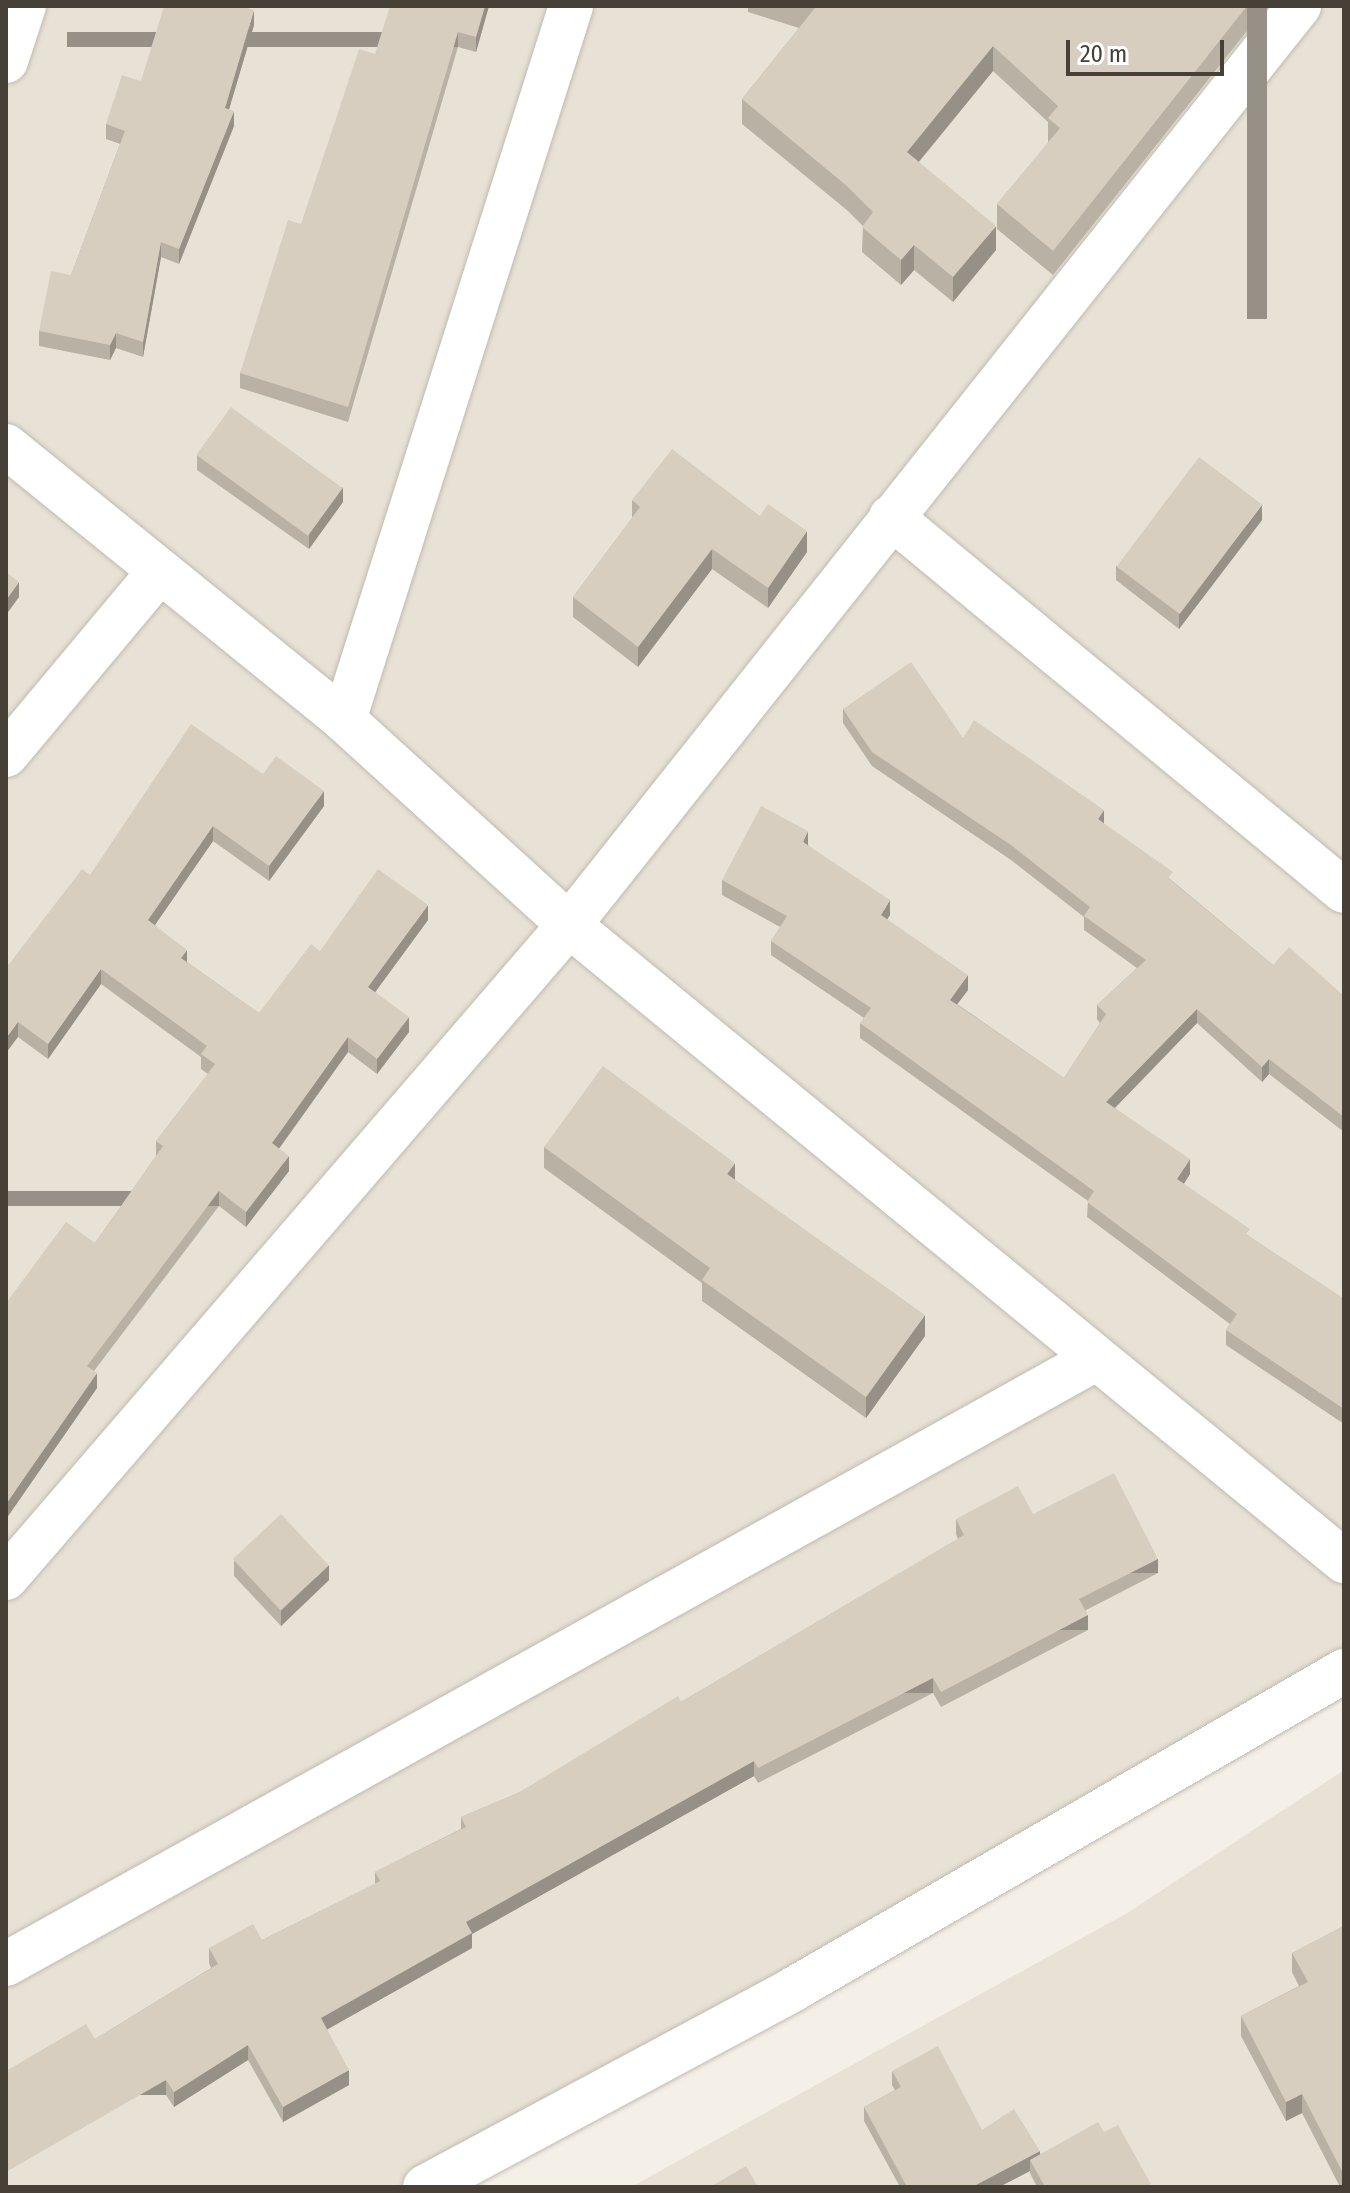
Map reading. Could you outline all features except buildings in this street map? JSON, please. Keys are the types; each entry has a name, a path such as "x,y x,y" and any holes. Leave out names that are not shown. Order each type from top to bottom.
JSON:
{"street":[{"path":"6,61 24,6"},
{"path":"344,720 571,6"},
{"path":"6,1578 569,925 1299,6"},
{"path":"6,446 158,573 344,720 569,925 1092,1361 1344,1561"},
{"path":"891,517 1344,891"},
{"path":"6,755 158,573"},
{"path":"6,1964 1092,1361"},
{"path":"425,2187 792,1990 1344,1671"}],"shaded area":[{"path":"6,6 1344,6 1344,1690 433,2187 6,2187"},
{"path":"1344,1770 1344,2187 631,2187 1129,1912"}]}
